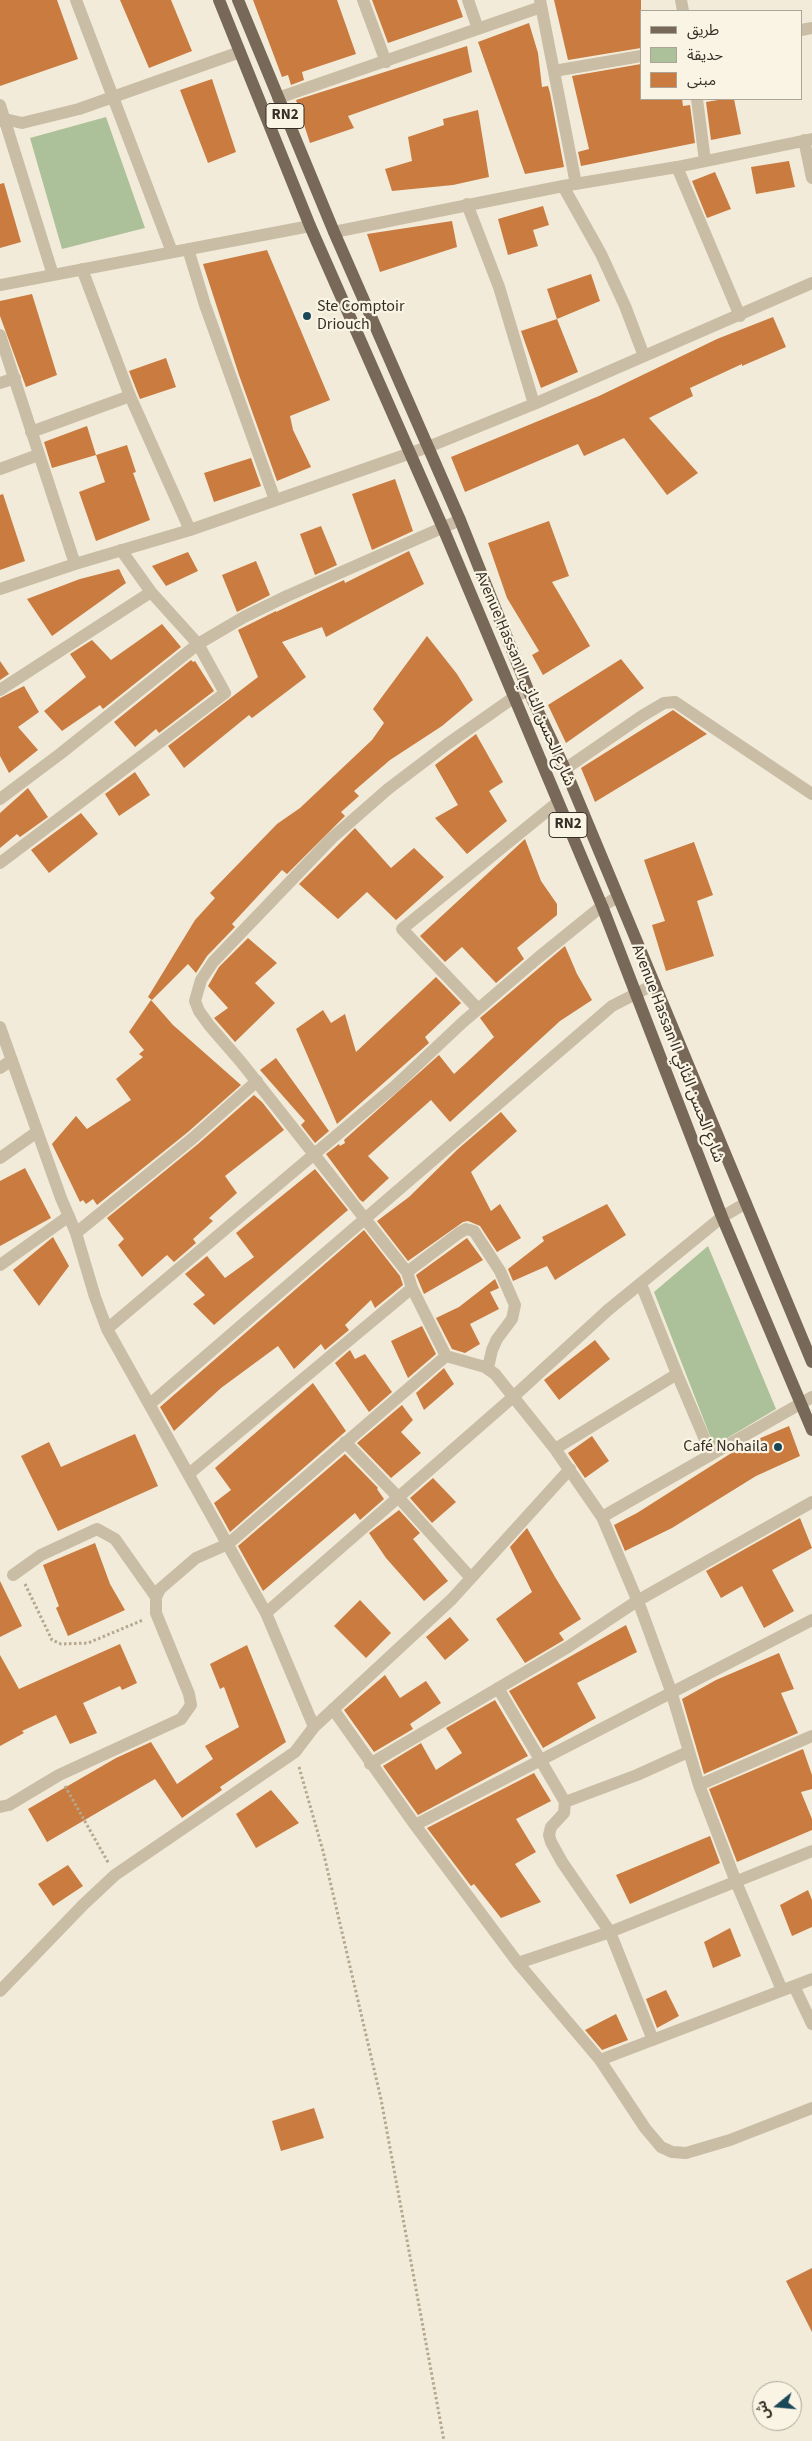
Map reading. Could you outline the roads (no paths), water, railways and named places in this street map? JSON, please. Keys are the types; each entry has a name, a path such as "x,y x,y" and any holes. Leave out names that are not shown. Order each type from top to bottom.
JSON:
{"main road":[{"name":"Avenue Hassan II شارع الحسن الثاني","path":"219,0 310,226 442,528 602,906 722,1217 806,1400 812,1430"},
{"name":"Avenue Hassan II شارع الحسن الثاني","path":"238,0 334,232 460,520 528,690 565,769 812,1362"}],"street":[{"path":"76,0 172,252"},
{"path":"364,0 386,62"},
{"path":"468,0 478,29"},
{"path":"278,98 478,29 540,3 554,71 570,185 625,306 644,356"},
{"path":"3,120 22,123 78,109 240,52"},
{"path":"554,71 640,56"},
{"path":"696,100 705,161"},
{"path":"0,105 3,120 53,275"},
{"path":"334,232 467,204 677,167 808,139 812,178"},
{"path":"677,167 740,316"},
{"path":"467,204 498,287 534,404"},
{"path":"0,285 310,226"},
{"path":"188,249 205,305 276,500"},
{"path":"82,270 130,396 190,530"},
{"path":"0,589 75,564 190,530 428,447 534,404 740,316 812,283"},
{"path":"0,335 75,564"},
{"path":"0,383 15,378"},
{"path":"31,432 130,396"},
{"path":"0,469 38,455"},
{"path":"1,795 60,754 198,644 244,617 286,596 460,520"},
{"path":"0,863 225,693 198,644 151,592 121,550"},
{"path":"0,690 151,592"},
{"path":"528,690 513,698 388,789 332,838 209,968 197,992 195,1001 198,1011 367,1218 407,1272 412,1288 446,1356 488,1368 496,1374 570,1469 602,1517 637,1601 671,1691 699,1785 736,1882 788,1988 812,2024"},
{"path":"565,769 642,716 664,703 674,702 812,794"},
{"path":"478,1009 402,929 558,802"},
{"path":"107,1329 395,1086 478,1009 602,906 618,897"},
{"path":"150,1404 612,1006 654,984"},
{"path":"0,1027 37,1132 76,1233 95,1297 107,1329 266,1612 314,1727"},
{"path":"0,1068 12,1060"},
{"path":"76,1233 192,1138 257,1081"},
{"path":"0,1158 37,1132"},
{"path":"266,1612 513,1397 608,1310 722,1217 746,1203"},
{"path":"0,1265 69,1216"},
{"path":"407,1272 459,1233 466,1229 474,1231 500,1271 515,1305 512,1319 497,1339 492,1350 488,1368"},
{"path":"641,1284 711,1454"},
{"path":"190,1474 412,1288"},
{"path":"0,1807 10,1805 59,1775 174,1723 188,1712 191,1705 189,1694 156,1613 156,1597 160,1589 196,1558 228,1544 446,1356"},
{"path":"555,1449 678,1374"},
{"path":"602,1517 806,1400"},
{"path":"345,1442 398,1496 471,1578"},
{"path":"0,1991 83,1905 115,1875 295,1752 314,1727 471,1578 570,1469"},
{"path":"370,1764 498,1688 637,1601 812,1502"},
{"path":"13,1575 41,1555 97,1528 115,1539 156,1597"},
{"path":"415,1825 671,1691 812,1620"},
{"path":"498,1688 565,1802 564,1813 551,1827 549,1835 551,1842 562,1862 610,1932 653,2040"},
{"path":"333,1710 370,1764 518,1963 600,2060 645,2128 662,2147 672,2152 686,2153 730,2140 812,2108"},
{"path":"699,1785 812,1736"},
{"path":"565,1802 636,1775 688,1752"},
{"path":"518,1963 610,1932 812,1851"},
{"path":"600,2060 812,1978"}],"place":[{"name":"Ste Comptoir Driouch","path":"307,316"},
{"name":"Café Nohaila","path":"778,1447"}]}
